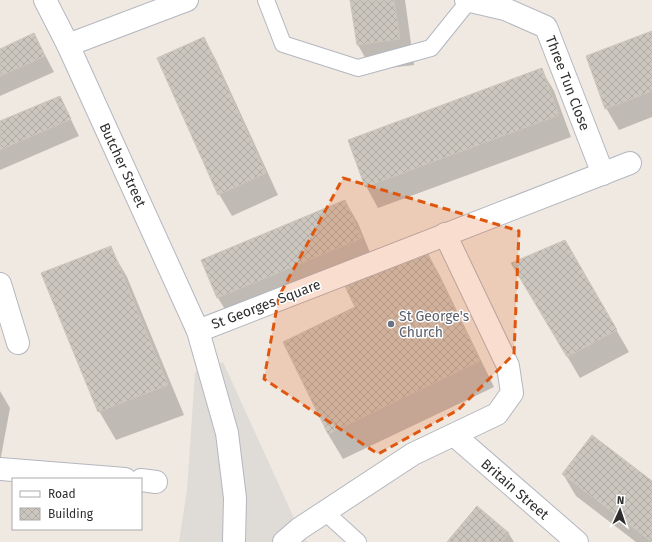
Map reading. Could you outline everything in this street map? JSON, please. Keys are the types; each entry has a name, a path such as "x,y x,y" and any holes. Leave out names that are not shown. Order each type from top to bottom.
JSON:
{"street":[{"name":"Butcher Street","path":"45,0 68,45 198,331"},
{"path":"68,45 187,0"},
{"name":"Three Tun Close","path":"467,1 505,9 546,27 603,174"},
{"name":"St Georges Square","path":"234,542 235,498 227,433 198,331 630,163"},
{"path":"284,542 325,512 413,454 497,414 512,393 508,366 445,234"},
{"path":"0,284 18,343"},
{"name":"Britain Street","path":"454,435 577,542"},
{"path":"0,469 112,478"}],"lane":[{"path":"266,0 283,44 358,68 431,48 467,1"},
{"path":"325,512 358,542"}],"highlighted area":[{"path":"343,178 519,231 514,354 458,410 378,454 264,379 279,296"}],"shaded area":[{"path":"223,362 299,529 307,542 179,542 187,490 195,372"}],"building":[{"path":"350,0 394,0 400,39 357,45"},
{"path":"652,31 652,91 605,109 586,56"},
{"path":"34,33 45,56 0,76 0,49"},
{"path":"204,37 266,173 218,195 157,58"},
{"path":"542,68 559,115 365,187 348,140"},
{"path":"60,96 71,119 0,150 0,121"},
{"path":"345,200 362,238 217,298 201,260"},
{"path":"565,240 617,330 567,357 511,263"},
{"path":"111,246 168,385 98,412 41,273"},
{"name":"St George's Church","path":"425,248 480,361 328,434 283,342 355,307 345,286"},
{"path":"592,435 652,481 652,542 562,474"},
{"path":"477,506 509,533 502,542 447,542"}],"place":[{"name":"St George's Church","path":"391,324"}]}
